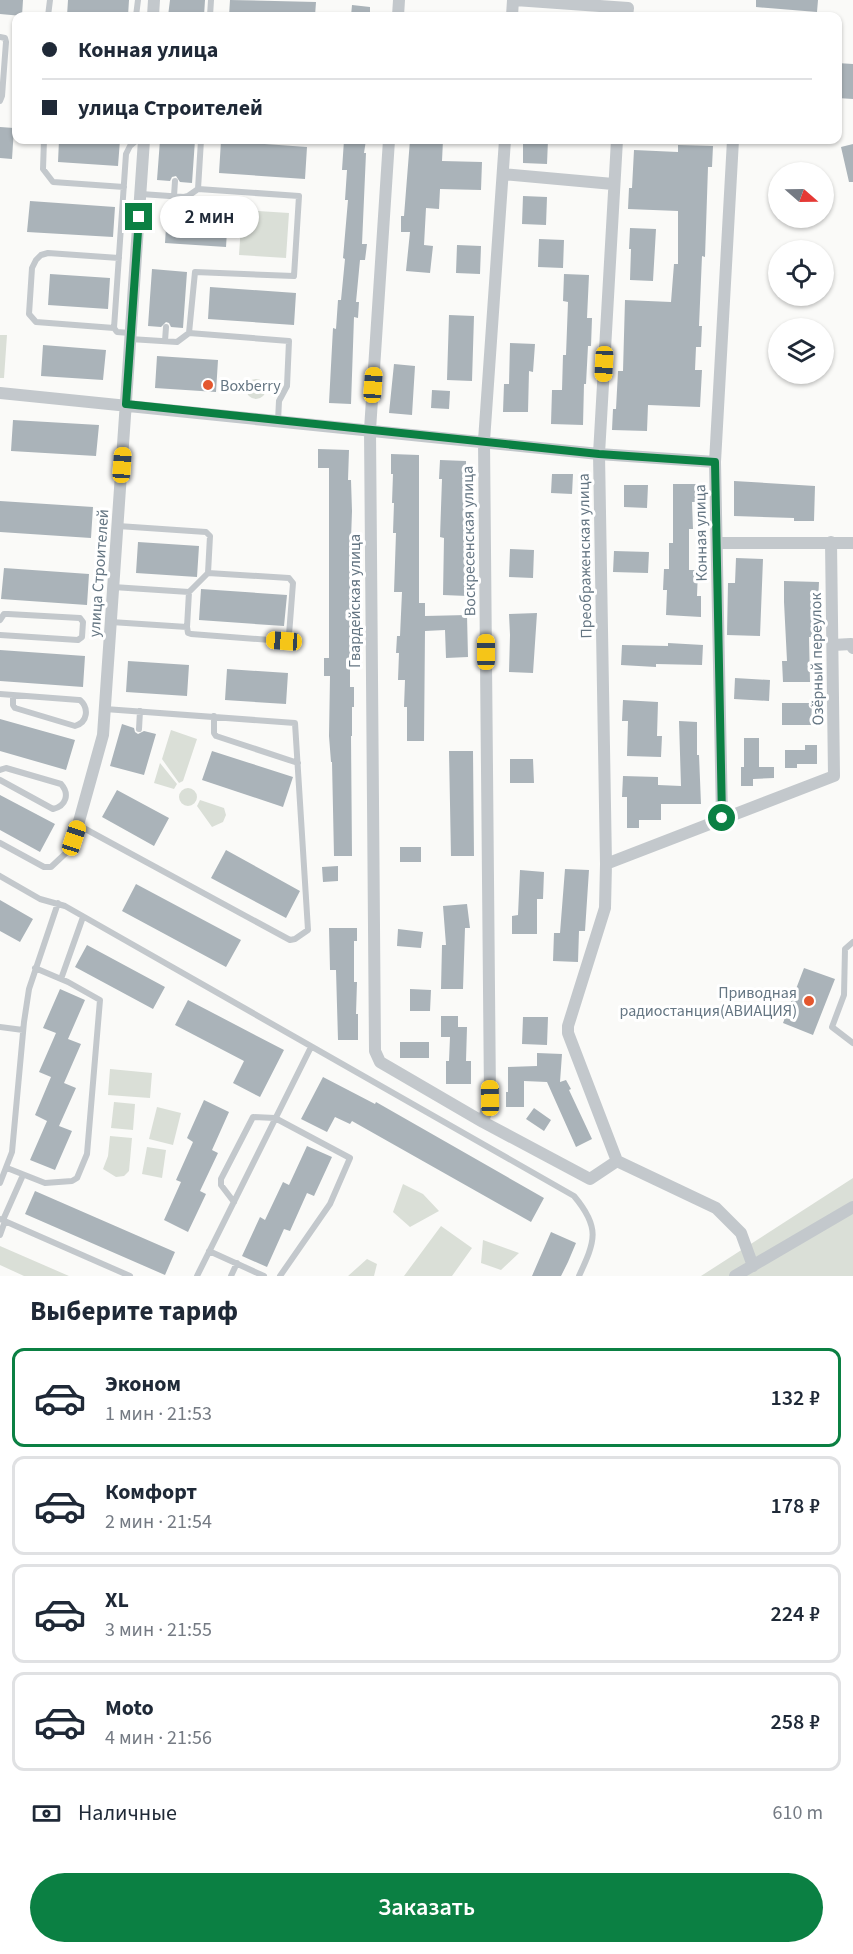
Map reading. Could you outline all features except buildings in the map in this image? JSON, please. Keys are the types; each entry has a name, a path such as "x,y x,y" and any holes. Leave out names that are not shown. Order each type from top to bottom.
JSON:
{"street":[{"path":"514,0 628,12"},
{"name":"улица Строителей","path":"78,825 103,735 144,144"},
{"name":"Гвардейская улица","path":"389,144 370,430 375,1051 380,1062 483,1122"},
{"name":"Воскресенская улица","path":"483,1122 490,1098 483,441 505,144"},
{"name":"Преображенская улица","path":"616,1161 568,1033 568,1026 605,908 599,454 617,144"},
{"name":"Конная улица","path":"722,818 715,462 733,144"},
{"path":"503,174 613,184"},
{"path":"0,393 126,404 599,454 715,462"},
{"name":"Озёрный переулок","path":"722,818 834,776 831,542"},
{"path":"717,543 853,543"},
{"path":"832,645 851,644 853,648"},
{"path":"606,864 722,818"},
{"path":"483,1122 590,1179 616,1161 716,1208 741,1233 753,1266"},
{"path":"735,1276 853,1207"}],"lane":[{"path":"0,37 6,42 0,101"},
{"path":"44,144 43,169 53,182 124,187"},
{"path":"114,328 126,154 132,144"},
{"path":"198,189 201,144"},
{"path":"174,181 174,196"},
{"path":"141,194 188,196 198,189 299,196 294,276 195,272 189,333"},
{"path":"119,258 48,253 36,260 32,268 29,314 34,321 39,323 114,328 117,332 131,336 165,341 177,342 189,333 289,341 287,386 279,401 278,421"},
{"path":"165,341 166,327"},
{"path":"118,526 209,534 208,573 189,592 188,633 284,641 288,639 292,579 208,573"},
{"path":"113,587 189,592"},
{"path":"0,620 4,614 8,614 80,618 83,622 82,637 78,640 0,635"},
{"path":"111,622 187,627"},
{"path":"0,694 14,695 80,700 86,706 86,715 81,723 75,726 15,708 14,695"},
{"path":"0,843 44,867 51,867 67,852 78,825 293,940 307,932 309,927 295,723 105,709"},
{"path":"139,729 140,711"},
{"path":"214,716 216,736 298,763"},
{"path":"0,770 6,768 61,784 66,790 66,799 61,806 53,809 0,780"},
{"path":"0,876 40,899 58,903 83,916 574,1196 585,1209 593,1227 594,1240 579,1276"},
{"path":"0,1183 12,1152 29,989 58,903"},
{"path":"61,979 83,916"},
{"path":"853,942 844,950 844,995 832,1027 853,1043"},
{"path":"7,1168 45,1184 75,1180 87,1154 101,1005 98,998 35,968"},
{"path":"0,1027 23,1030"},
{"path":"197,1276 311,1047"},
{"path":"234,1202 221,1185 221,1179 251,1120 256,1116 275,1118 350,1158 330,1203 280,1276"},
{"path":"0,1235 3,1220 23,1175"},
{"path":"3,1220 130,1276"},
{"path":"209,1251 264,1276"},
{"path":"231,1276 237,1263"}],"shaded area":[{"path":"242,210 289,213 286,258 239,255"},
{"path":"0,335 7,335 4,378 0,378"},
{"path":"256,379 263,382 266,389 263,396 256,399 249,396 246,389 249,382"},
{"path":"171,730 197,739 183,781 179,783 162,759"},
{"path":"160,763 177,784 174,789 154,783"},
{"path":"184,788 192,788 197,793 195,804 184,806 179,801 179,793"},
{"path":"200,800 224,808 226,815 223,822 212,827 197,806"},
{"path":"110,1069 152,1073 150,1098 108,1095"},
{"path":"114,1102 135,1104 133,1130 111,1128"},
{"path":"157,1107 181,1113 173,1145 149,1139"},
{"path":"110,1136 132,1138 129,1171 124,1176 116,1177 103,1169 108,1156"},
{"path":"147,1147 166,1150 162,1178 142,1174"},
{"path":"853,1178 853,1276 701,1276"},
{"path":"403,1184 423,1194 439,1211 410,1227 393,1212"},
{"path":"441,1226 472,1248 452,1276 404,1276"},
{"path":"483,1240 519,1253 501,1270 481,1263"},
{"path":"0,1246 69,1276 24,1276 0,1265"},
{"path":"367,1259 377,1264 374,1276 348,1276"}],"place":[{"name":"Boxberry","path":"208,385"},
{"name":"Приводная радиостанция(АВИАЦИЯ)","path":"809,1001"}],"route":[{"path":"139,217 126,404 599,454 715,462 722,818"}]}
